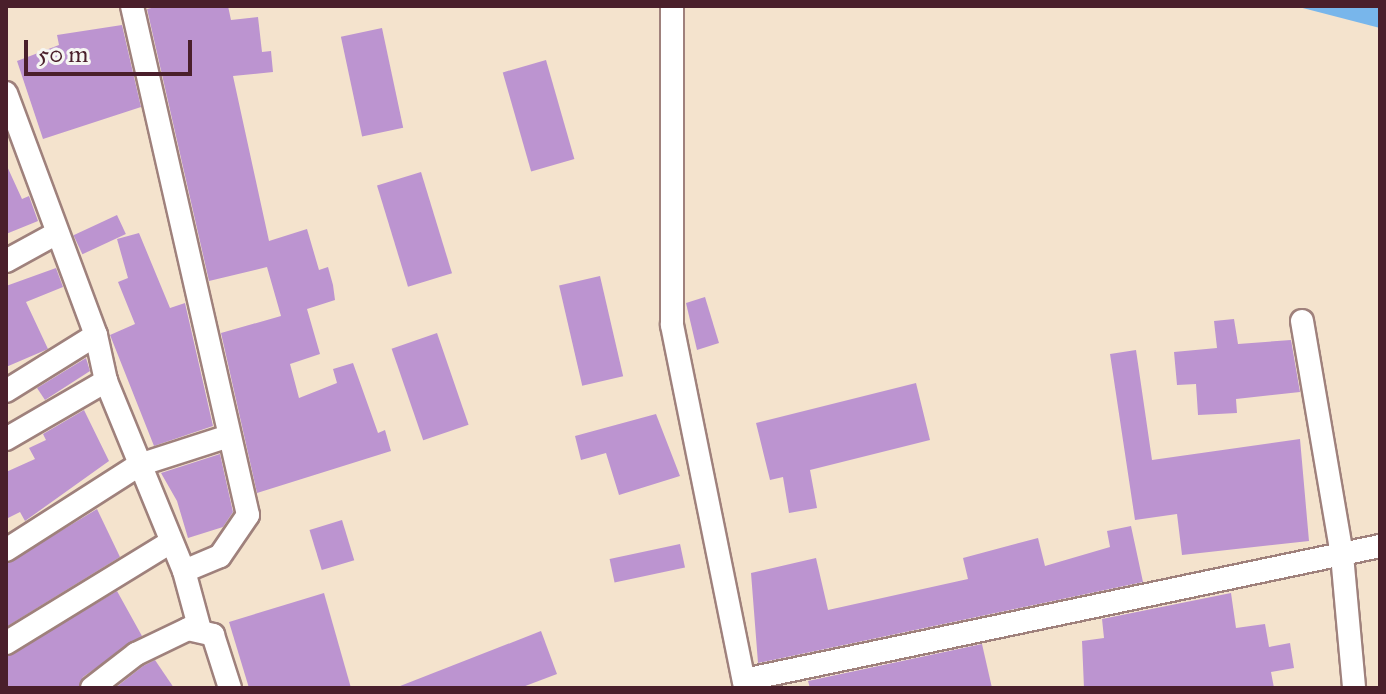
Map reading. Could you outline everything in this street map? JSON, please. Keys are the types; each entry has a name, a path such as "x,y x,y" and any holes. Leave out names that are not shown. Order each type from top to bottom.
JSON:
{"street":[{"path":"132,6 248,515 220,556 184,571"},
{"path":"672,6 672,325 744,684 1380,546"},
{"path":"8,102 96,335 106,381 184,571 200,630"},
{"path":"6,261 57,233"},
{"path":"1302,321 1342,555 1354,688"},
{"path":"6,391 96,335"},
{"path":"6,439 106,381"},
{"path":"6,550 139,465 229,436"},
{"path":"6,643 171,542"},
{"path":"92,688 136,654 188,629 213,635 230,688"}],"water":[{"path":"1295,6 1380,6 1380,28"}],"building":[{"path":"160,6 228,6 231,20 258,17 262,52 271,51 273,72 233,76 269,241 307,229 319,270 328,267 335,300 307,309 320,354 290,364 299,398 337,383 333,369 353,363 378,433 385,430 391,451 257,493 221,333 281,316 267,267 209,281 147,9"},
{"path":"122,25 141,107 43,139 17,61 59,45 57,35"},
{"path":"382,28 403,128 362,137 341,37"},
{"path":"546,60 574,159 531,171 503,72"},
{"path":"6,164 22,199 29,196 38,221 6,234"},
{"path":"421,172 452,273 408,287 377,185"},
{"path":"117,215 126,234 82,254 73,235"},
{"path":"139,233 170,308 185,303 213,426 154,446 110,335 135,324 118,282 128,278 117,239"},
{"path":"56,268 63,287 26,302 48,349 6,367 6,286"},
{"path":"600,276 623,376 582,386 559,285"},
{"path":"705,297 719,343 697,350 686,303"},
{"path":"1234,319 1238,344 1291,340 1300,392 1236,399 1237,413 1198,415 1196,384 1177,385 1174,352 1217,348 1214,321"},
{"path":"437,333 469,425 423,440 392,349"},
{"path":"1136,350 1152,460 1300,439 1309,541 1182,555 1177,514 1135,520 1110,354"},
{"path":"86,358 90,371 45,400 37,388"},
{"path":"916,383 930,440 810,470 817,508 789,513 783,477 770,480 756,423"},
{"path":"84,410 109,461 25,521 20,512 6,519 6,472 35,459 29,448 46,440 43,434"},
{"path":"656,414 680,476 619,495 606,453 581,460 575,436"},
{"path":"220,454 233,512 223,527 188,538 177,501 161,473"},
{"path":"97,509 120,557 6,627 6,564"},
{"path":"342,520 354,560 322,570 309,530"},
{"path":"1131,526 1143,582 758,663 751,573 816,558 828,610 968,579 963,558 1038,538 1045,566 1110,547 1107,531"},
{"path":"680,544 685,567 615,582 610,559"},
{"path":"117,591 142,636 83,677 78,688 6,688 6,657"},
{"path":"324,593 351,688 249,688 229,622"},
{"path":"1231,593 1236,628 1265,624 1269,647 1290,643 1294,668 1271,672 1274,688 1084,688 1082,641 1104,638 1102,619"},
{"path":"541,631 557,674 520,688 395,688"},
{"path":"982,644 992,688 810,688 808,681"},
{"path":"155,660 174,688 115,688 143,666"}]}
